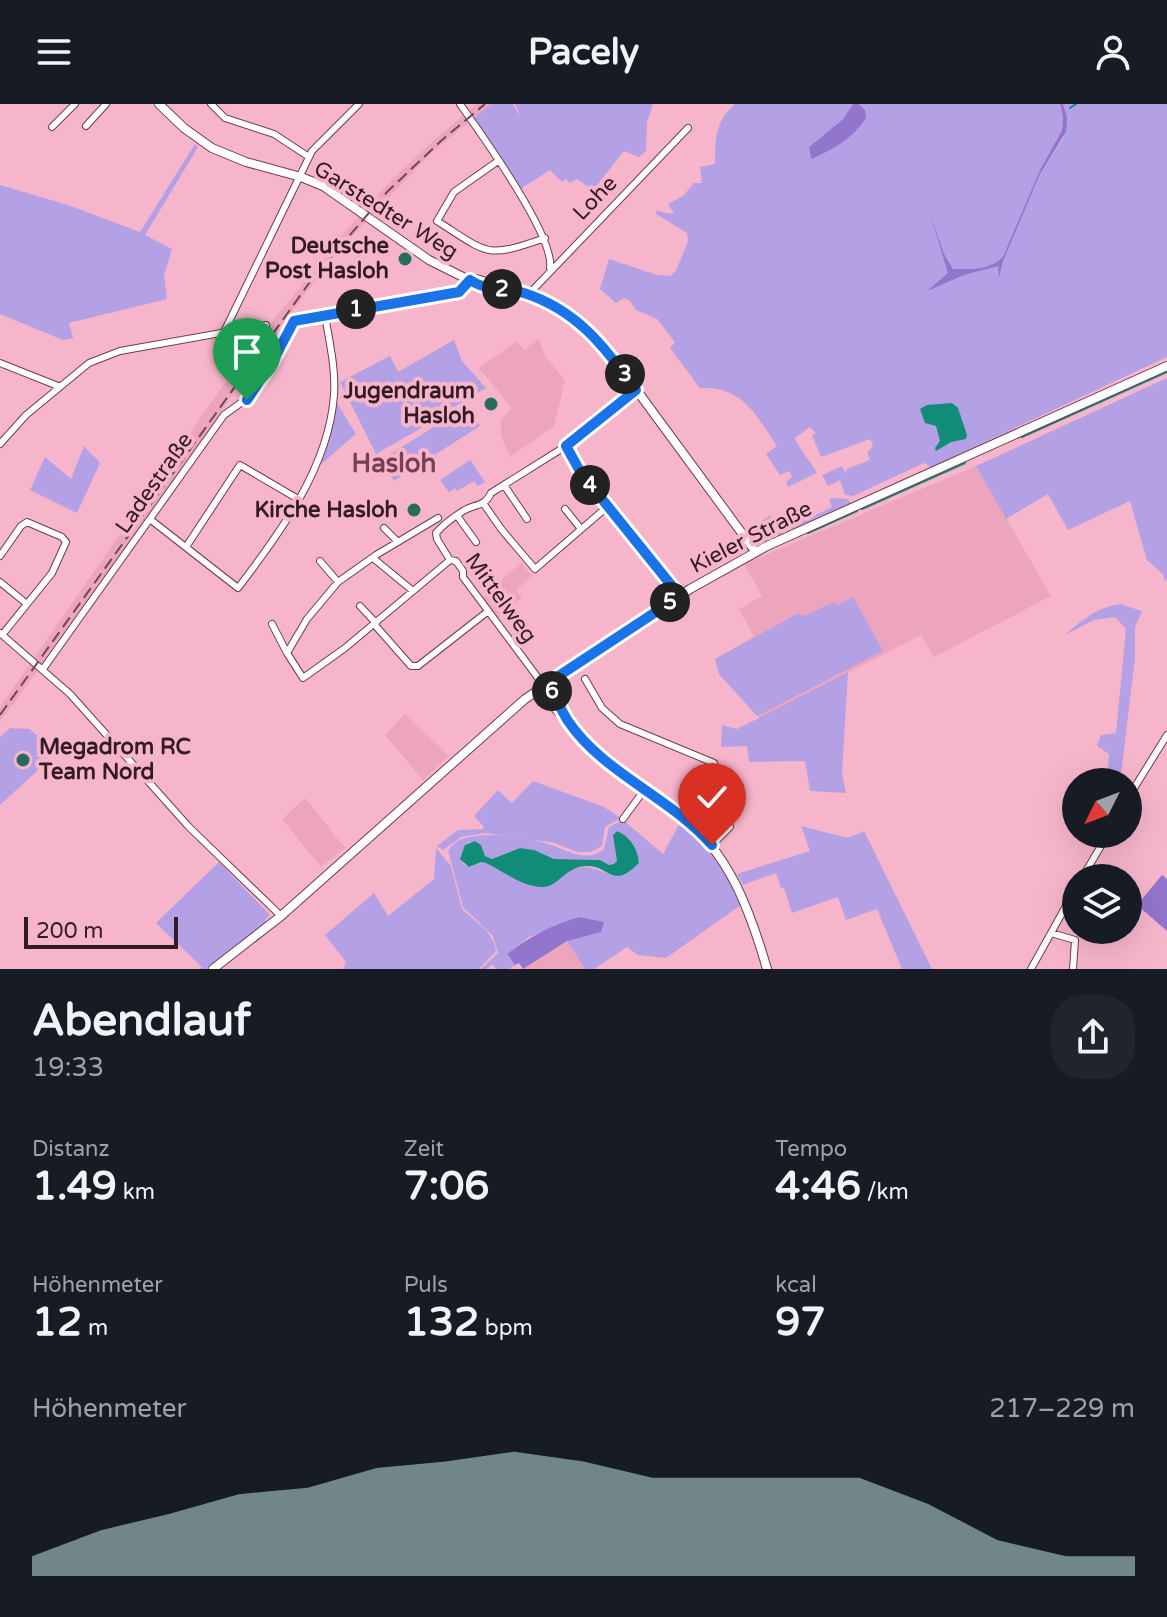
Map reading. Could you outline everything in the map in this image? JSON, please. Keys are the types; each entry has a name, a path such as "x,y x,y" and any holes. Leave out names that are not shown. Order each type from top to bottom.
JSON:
{"main road":[{"name":"Garstedter Weg","path":"159,104 184,128 212,148 246,162 301,177 342,198 429,260 470,280 476,279 528,295 582,323 602,343 755,551"},
{"name":"Kieler Straße","path":"213,969 281,916 500,719 543,686 680,596 755,551 1167,366"},
{"path":"543,686 567,720 598,754 679,812 712,845 740,889 767,969"}],"street":[{"path":"52,127 75,104"},
{"path":"86,126 106,104"},
{"path":"211,104 225,118 274,134 309,157"},
{"path":"224,332 309,157 321,140 359,104"},
{"path":"460,104 545,238 551,256 549,272"},
{"name":"Lohe","path":"528,295 688,128"},
{"path":"498,161 454,192 437,221 491,252 505,252 545,238"},
{"path":"151,520 238,588 298,499 317,463 333,406 334,387 325,315 459,292 470,280"},
{"name":"Ladestraße","path":"43,669 224,415 247,400 255,390 294,321 325,315"},
{"path":"232,317 241,329"},
{"path":"0,444 26,415 89,363 120,351 266,325"},
{"path":"0,363 58,386"},
{"path":"437,531 566,446 636,390"},
{"path":"566,446 581,473 680,596"},
{"path":"186,547 240,465 298,499"},
{"path":"504,485 527,519"},
{"path":"483,503 535,569 607,507"},
{"path":"565,509 581,529"},
{"path":"458,517 476,542"},
{"name":"Mittelweg","path":"398,542 433,521 450,560 456,561 487,612 543,686"},
{"path":"0,556 27,522 62,537 66,542 52,573 1,634 70,694 189,827 281,916"},
{"path":"287,653 307,619 338,582 398,542 384,528"},
{"path":"373,558 413,591"},
{"path":"272,624 303,678 375,624 450,560"},
{"path":"320,561 338,582"},
{"path":"0,582 27,604"},
{"path":"360,606 411,666 418,666 487,612"},
{"path":"585,679 602,708 620,724 714,763 730,827 712,845"},
{"path":"1142,775 1167,735"},
{"path":"623,819 645,789"},
{"path":"1031,969 1062,913"},
{"path":"1051,933 1075,940 1073,969"}],"shaded area":[{"path":"477,104 491,104 432,152 332,258 261,353 146,522 0,722 0,707 229,377 337,241 383,189"},
{"path":"491,104 513,104 521,118 515,104 653,104 647,122 646,151 639,157 624,151 593,190 577,179 570,183 566,179 562,182 550,170 519,190 474,118"},
{"path":"735,104 853,104 843,119 809,147 811,159 865,110 859,104 1060,104 1062,130 1040,170 1018,224 1040,174 1064,137 1067,117 1063,104 1167,104 1167,357 931,467 924,463 853,496 845,495 840,480 828,486 822,475 842,466 847,475 846,469 870,460 867,453 873,446 870,439 821,457 812,435 816,433 810,427 795,438 817,473 788,487 786,482 792,477 789,471 780,475 766,454 777,446 755,413 738,397 727,392 700,388 670,348 675,342 657,319 636,310 624,298 616,303 600,289 609,259 657,275 670,276 675,272 688,241 687,233 656,214 656,211 674,214 668,204 683,196 694,183 702,183 700,167 715,164 718,131 723,117"},
{"path":"853,104 859,104 865,110 866,118 861,125 842,143 811,159 809,147 843,119"},
{"path":"1060,104 1063,104 1067,117 1066,132 1040,174 999,277 998,266 964,275 927,291 948,273 931,217 944,254 953,269 986,267 1003,257 1040,170 1062,130"},
{"path":"195,144 198,147 145,235 172,249 164,276 167,299 69,323 73,338 63,340 0,314 0,185 68,205 140,232"},
{"path":"538,339 545,356 565,380 554,426 510,457 501,435 501,420 512,408 479,368 516,342 525,350"},
{"path":"454,340 462,361 486,388 425,425 419,413 425,426 376,454 340,382 390,356 398,372"},
{"path":"1167,378 1167,578 1164,582 1164,575 1147,560 1130,501 1068,530 1048,494 1006,519 976,466"},
{"path":"337,403 356,434 320,465"},
{"path":"952,403 958,408 966,439 951,442 936,451 940,441 936,426 925,423 920,409 927,405"},
{"path":"467,406 480,426 394,481 381,460"},
{"path":"84,446 100,463 77,513 30,490 45,457 71,479"},
{"path":"470,460 485,482 478,486 474,481 449,492 440,480"},
{"path":"976,466 1051,596 934,657 921,635 759,718 719,674 715,659 754,637 739,609 762,596 744,564"},
{"path":"829,499 847,499 851,503 760,544 753,543 744,531 750,534 771,515 776,530 801,518 804,521 832,507"},
{"path":"521,563 532,576 516,591 522,598 498,619 482,598"},
{"path":"853,597 883,651 757,716 719,674 715,659 797,614 805,616"},
{"path":"1120,604 1142,611 1135,627 1135,658 1122,768 1108,768 1109,754 1097,746 1101,735 1116,733 1126,629 1115,617 1094,620 1065,635 1084,619"},
{"path":"848,672 842,773 846,793 810,791 805,761 749,762 747,746 721,747 722,725 737,729"},
{"path":"405,714 449,756 423,780 385,735"},
{"name":"Megadrom RC Team Nord","path":"10,728 29,729 54,749 36,772 0,805 0,737"},
{"path":"533,781 604,807 621,818 605,827 602,846 591,852 577,852 555,843 485,833 461,837 443,850 437,846 458,830 483,829 474,816 498,790 512,803"},
{"path":"305,798 345,848 321,867 282,819"},
{"path":"623,820 663,854 681,821 716,860 741,905 666,958 638,955 627,947 594,969 585,969 567,941 604,922 580,917 529,937 507,954 515,965 509,969 497,969 492,964 487,969 481,969 498,953 493,936 463,907 448,850 462,839 494,835 531,840 591,855 604,849 609,827","holes":["617,831 632,844 639,863 623,874 576,868 549,885 538,886 518,880 486,863 470,867 463,864 467,843 475,841 481,845 485,856 492,859 520,848 534,850 554,859 600,860 614,864 617,861 613,835"]},
{"path":"801,826 848,838 864,831 932,969 902,969 877,909 846,920 838,897 792,913 776,873 743,885 737,874 810,851"},
{"path":"617,831 635,848 639,863 623,875 612,875 595,867 580,867 549,886 536,887 486,863 469,867 460,859 465,845 475,841 481,845 485,856 492,859 520,848 534,850 554,859 600,860 609,865 617,861 613,835"},
{"path":"436,848 451,866 462,909 486,930 496,951 479,969 343,969 346,962 325,935 374,893 388,916 434,879"},
{"path":"219,862 270,915 265,920 267,923 209,969 200,969 202,967 156,923"},
{"path":"1162,875 1167,879 1167,931 1142,909 1142,899"},
{"path":"580,917 604,922 601,932 567,941 523,969 519,963 515,965 507,954 542,932"},
{"path":"567,941 585,969 523,969"}],"waterway":[{"path":"1070,108 1076,104"},
{"path":"1022,437 1167,372"},
{"path":"862,509 965,463"},
{"path":"808,533 857,511"}],"railway":[{"path":"0,715 312,279 387,192 485,104"}],"place":[{"name":"Deutsche Post Hasloh","path":"405,259"},
{"name":"Jugendraum Hasloh","path":"491,404"},
{"name":"Kirche Hasloh","path":"414,510"},
{"name":"Megadrom RC Team Nord","path":"23,760"}],"district":[{"name":"Hasloh","path":"394,463"}],"route":[{"path":"247,400 294,321 459,292 470,280 489,288 511,290 547,302 573,316 588,329 636,390 566,446 581,473 680,596 548,683 567,720 591,747 621,773 679,812 712,845"}]}
